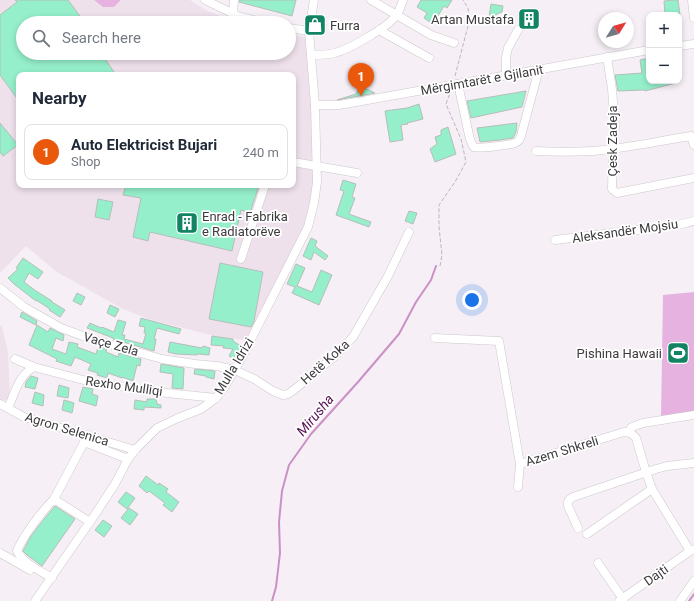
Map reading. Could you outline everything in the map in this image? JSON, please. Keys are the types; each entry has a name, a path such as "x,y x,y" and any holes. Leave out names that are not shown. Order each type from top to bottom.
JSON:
{"street":[{"path":"205,0 238,16"},
{"path":"233,13 234,0"},
{"name":"Mulla Idrizi","path":"35,601 90,522 135,450 157,428 201,409 216,398 224,388 235,370 308,227 317,182 315,105 309,30 314,0"},
{"path":"373,0 431,35 454,43"},
{"path":"311,55 327,55 366,38 391,21 397,14 403,0"},
{"path":"692,0 694,18"},
{"path":"296,29 309,30"},
{"path":"379,30 429,58"},
{"path":"506,76 506,57 508,48 518,30"},
{"path":"682,46 694,44"},
{"name":"Mërgimtarët e Gjilanit","path":"315,105 339,105 646,50"},
{"name":"Çesk Zadeja","path":"607,57 612,89 615,128 612,188 617,192 694,178"},
{"path":"455,84 471,143 478,148 512,144 518,141 521,136 539,69"},
{"path":"536,151 593,151 691,136 694,145"},
{"path":"296,163 357,173"},
{"path":"241,259 264,188"},
{"name":"Aleksandër Mojsiu","path":"555,240 678,225 694,221"},
{"name":"Hetë Koka","path":"235,370 283,395 296,389 335,356 353,337 398,257 409,232"},
{"name":"Vaçe Zela","path":"0,288 24,307 61,328 91,340 162,359 217,366 235,370"},
{"name":"Azem Shkreli","path":"435,338 499,341 520,464 628,432 636,425 694,416"},
{"name":"Rexho Mulliqi","path":"15,359 34,367 91,382 167,393 216,398"},
{"path":"8,408 19,381 34,367"},
{"name":"Agron Selenica","path":"0,404 24,416 86,439 135,450"},
{"path":"628,432 636,438 652,489 692,551"},
{"path":"51,579 28,564 20,557 17,551 27,532 54,499 86,439 128,459"},
{"path":"578,528 568,506 568,502 571,498 667,466 694,463"},
{"path":"518,487 520,464"},
{"path":"587,534 652,489"},
{"path":"54,499 90,522"},
{"name":"Dajti","path":"598,563 621,600 692,551"},
{"path":"0,553 51,579"},
{"path":"680,601 694,581"}],"path":[{"path":"440,266 442,255 439,205 455,182 466,162 461,139 446,104 455,84 468,26 468,8 463,0"}],"shaded area":[{"path":"0,0 94,0 103,6 114,7 121,0 190,0 206,10 220,16 16,16 16,60 296,60 296,36 308,37 316,166 308,227 252,338 243,340 210,335 152,320 123,309 57,272 26,246 0,273"},
{"path":"94,0 121,0 114,7 103,7"},
{"name":"Pishina Hawaii","path":"694,292 694,411 661,416 663,295"},
{"path":"0,325 2,327 8,352 10,400 0,400"}],"building":[{"path":"15,0 68,0 80,16 16,16 16,60 106,60 114,72 16,72 16,97 0,75 0,15 17,2"},
{"path":"240,0 296,0 292,16 239,2"},
{"path":"421,0 452,0 447,8 444,6 433,24 424,18 427,13 417,7"},
{"path":"678,0 680,12 665,12 664,1"},
{"path":"491,4 503,6 502,12 497,14 494,18 489,17"},
{"name":"Artan Mustafa","path":"524,12 537,14 534,26 522,24"},
{"path":"646,59 646,84 672,84 645,91 618,91 615,75 642,73 640,60"},
{"path":"360,86 375,93 337,100 356,94"},
{"path":"526,91 522,107 471,118 467,101"},
{"path":"419,104 423,119 401,125 403,140 390,142 385,111 407,108"},
{"path":"0,123 16,143 16,146 3,156 0,152"},
{"path":"517,123 516,132 513,138 480,142 477,128"},
{"path":"448,127 456,154 435,162 430,149 437,144 435,137 441,135 441,130"},
{"path":"343,180 356,184 352,197 355,198 349,214 371,222 369,227 336,215 344,191 340,190"},
{"name":"Enrad - Fabrika e Radiatorëve","path":"125,188 258,188 250,213 241,210 232,251 150,232 148,241 133,237 141,198 123,195"},
{"path":"98,199 113,202 109,220 95,217"},
{"path":"409,211 417,213 413,224 405,221"},
{"path":"311,238 317,241 315,246 328,256 325,260 314,252 311,260 303,256"},
{"path":"23,258 43,272 38,279 29,273 24,282 65,310 60,317 36,301 8,278 18,269 16,268"},
{"path":"220,263 263,272 254,321 251,327 209,319"},
{"path":"296,264 305,268 297,286 312,292 321,270 332,275 319,305 292,293 295,287 287,284"},
{"path":"77,293 85,297 81,305 73,301"},
{"path":"110,305 119,309 115,317 107,313"},
{"path":"22,312 37,321 36,325 20,317"},
{"path":"141,318 181,329 179,334 157,328 154,339 156,339 154,351 113,339 87,328 90,323 114,332 118,320 126,322 122,335 125,335 124,339 143,344 146,333 144,333 145,327 139,326"},
{"path":"37,325 48,332 50,328 64,335 63,341 56,338 52,349 66,354 69,342 78,344 77,347 96,354 98,347 107,349 106,352 118,357 119,353 141,359 140,366 137,365 133,381 108,373 107,378 97,375 98,373 88,370 91,364 75,357 71,366 56,361 57,359 29,345"},
{"path":"212,336 233,339 233,341 241,346 235,359 229,356 233,349 223,348 224,346 211,345"},
{"path":"170,342 210,348 209,355 176,354 168,352"},
{"path":"161,364 184,368 183,389 172,388 173,374 160,372"},
{"path":"195,369 215,371 214,379 194,374"},
{"path":"31,376 38,378 35,389 25,387 26,382"},
{"path":"59,385 69,388 68,398 57,396"},
{"path":"83,387 93,389 92,394 98,396 96,406 79,401"},
{"path":"35,392 44,395 43,406 32,403"},
{"path":"147,399 156,399 157,404 161,405 161,408 144,407 144,410 134,409 135,400 147,402"},
{"path":"64,400 74,403 72,413 62,410"},
{"path":"146,476 158,485 159,483 168,489 166,492 179,502 172,512 163,505 165,503 149,491 147,493 139,486"},
{"path":"126,492 135,498 127,509 118,502"},
{"path":"55,506 75,519 42,566 23,551 31,536"},
{"path":"129,508 138,514 130,525 121,518"},
{"path":"103,520 112,526 104,537 95,530"}],"waterway":[{"name":"Mirusha","path":"272,601 276,587 280,553 279,522 282,491 289,465 311,434 399,334 416,302 431,280 436,266"},
{"path":"689,601 694,594"}],"place":[{"name":"Artan Mustafa","path":"529,19"},
{"name":"Furra","path":"315,25"},
{"name":"Auto Elektricist Bujari","path":"361,96"},
{"name":"Enrad - Fabrika e Radiatorëve","path":"187,223"},
{"name":"Pishina Hawaii","path":"678,353"}]}
